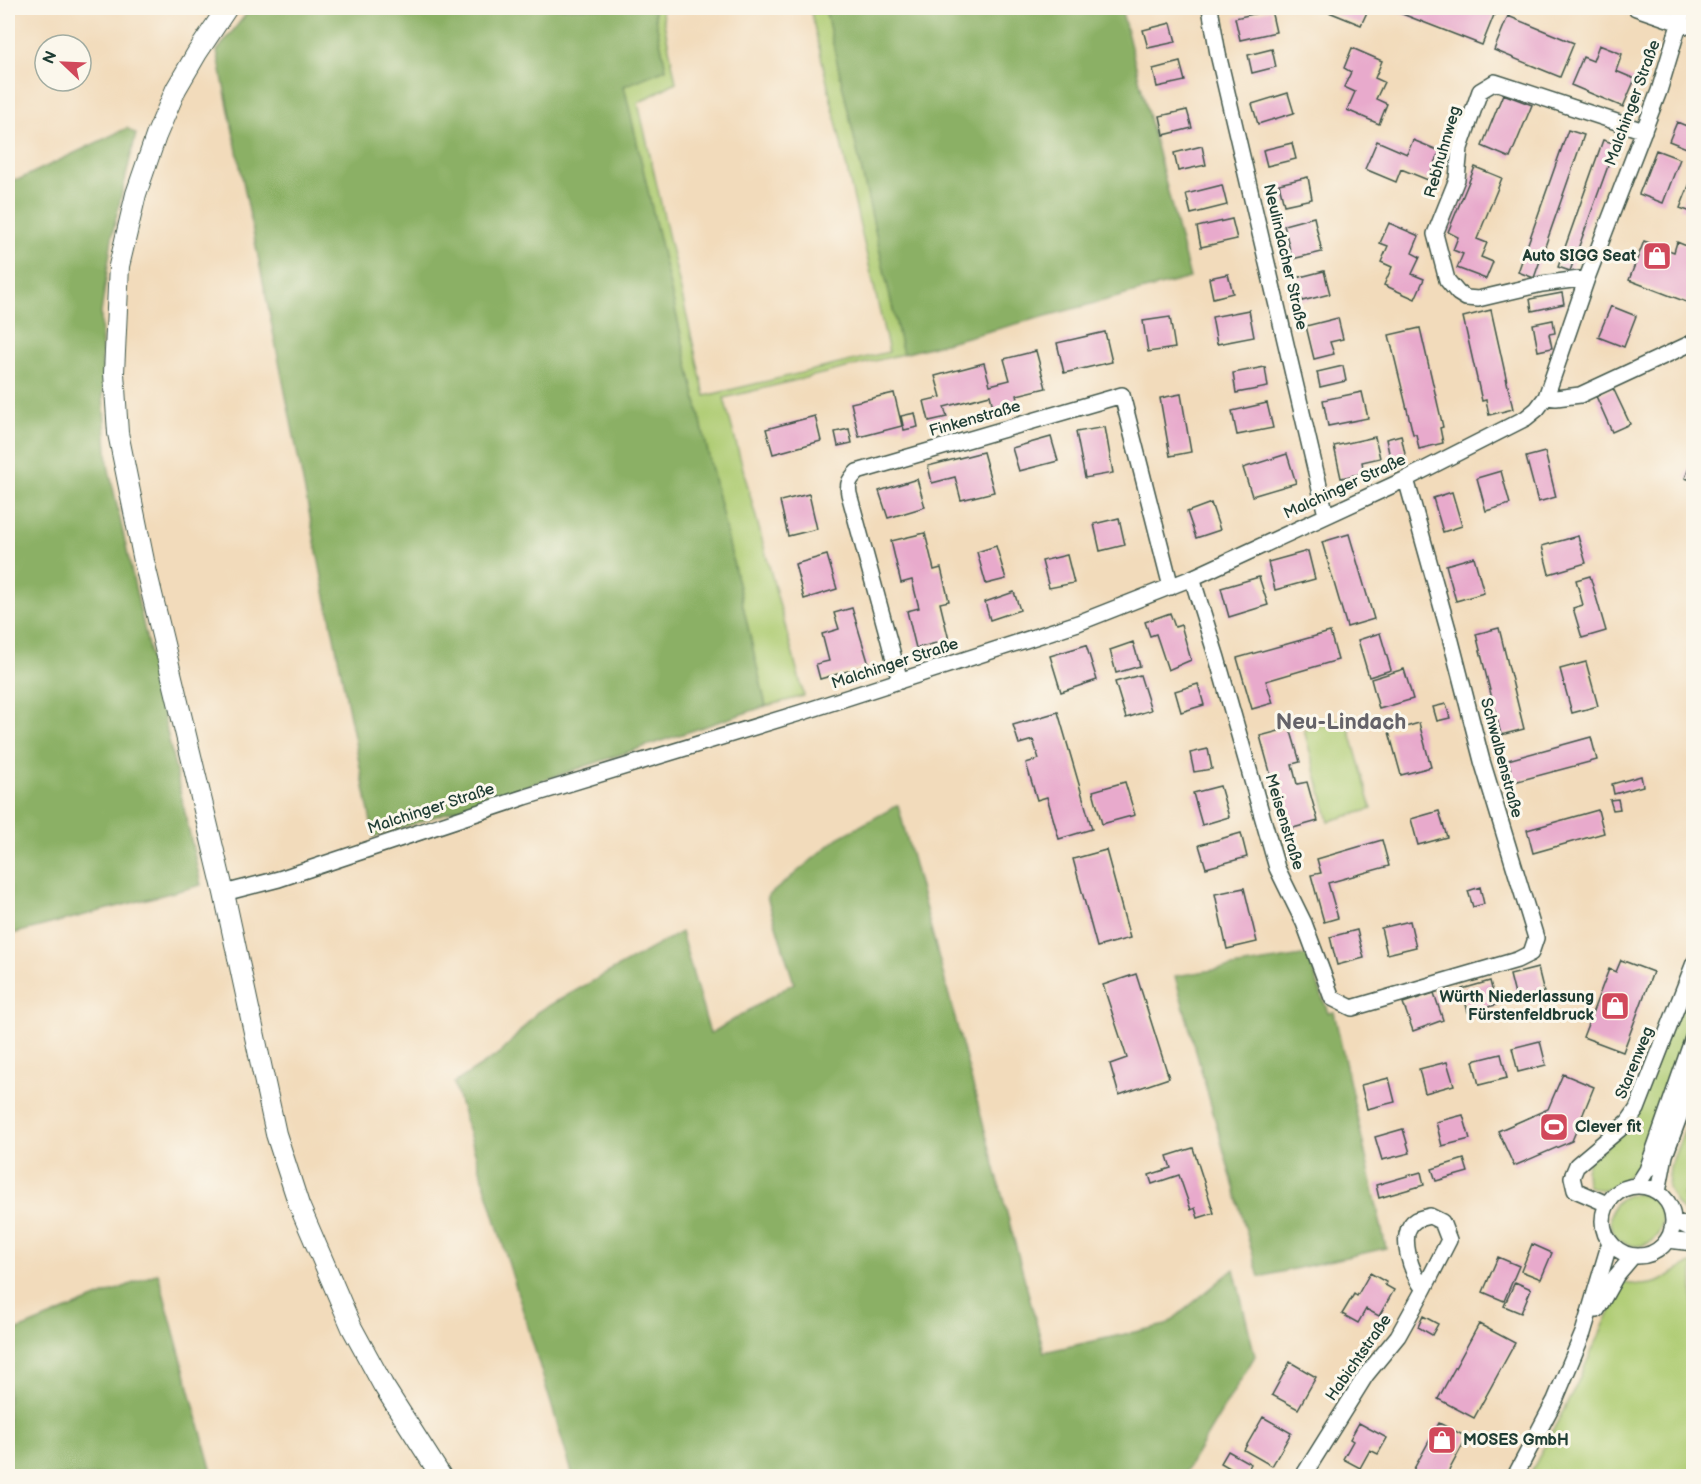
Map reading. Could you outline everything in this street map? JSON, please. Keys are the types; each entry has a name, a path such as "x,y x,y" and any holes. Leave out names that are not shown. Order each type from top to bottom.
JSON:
{"main road":[{"path":"227,8 176,89 156,136 136,194 119,266 114,373 118,433 130,495 224,893 276,1134 299,1206 352,1328 383,1385 441,1476"}],"street":[{"name":"Neulindacher Straße","path":"1210,8 1218,54 1326,515"},
{"path":"1636,8 1686,26"},
{"name":"Malchinger Straße","path":"224,893 279,879 525,797 900,681 1078,623 1192,578 1406,479 1526,418 1546,397 1587,278 1686,26 1684,8"},
{"name":"Rebhuhnweg","path":"1587,278 1542,284 1478,299 1466,298 1458,293 1447,280 1436,234 1457,179 1460,148 1480,91 1495,82 1644,131"},
{"path":"1546,397 1580,395 1694,342"},
{"name":"Finkenstraße","path":"900,681 849,494 848,486 857,472 1122,395 1172,587"},
{"name":"Schwalbenstraße","path":"1406,479 1482,761 1536,938 1531,953 1517,960 1440,982"},
{"name":"Meisenstraße","path":"1192,578 1277,868 1304,923 1332,998 1352,1008 1440,982"},
{"name":"Starenweg","path":"1607,1204 1575,1190 1572,1177 1577,1165 1628,1122 1637,1109 1694,963"},
{"path":"1636,1186 1647,1170 1694,1035"},
{"path":"1658,1192 1665,1155 1694,1077"},
{"path":"1636,1186 1652,1188 1658,1192 1669,1204 1673,1220 1668,1240 1649,1255 1633,1256 1624,1253 1610,1242 1604,1227 1603,1219 1607,1204 1620,1191 1636,1186"},
{"path":"1673,1220 1694,1230"},
{"path":"1668,1240 1694,1243"},
{"path":"1515,1476 1555,1400 1583,1333 1610,1242"},
{"path":"1583,1333 1616,1276 1633,1256"},
{"name":"Habichtstraße","path":"1303,1476 1366,1375 1398,1336 1424,1289"}],"green space":[{"path":"251,8 653,8 666,69 624,86 766,706 374,837 217,51"},
{"path":"653,8 661,8 676,82 638,103 705,396 889,352 810,8 825,8 903,354 724,398 804,696 766,706 624,86 666,68"},
{"path":"825,8 1121,8 1190,278 903,354"},
{"path":"127,128 136,134 113,231 101,313 108,465 201,885 8,935 8,180 20,179"},
{"path":"1346,718 1372,809 1329,821 1304,730"},
{"path":"898,805 1044,1352 1166,1325 1234,1269 1255,1356 1183,1476 573,1476 454,1083 502,1052 537,1012 681,932 710,1034 794,983 767,897 838,838"},
{"path":"1308,955 1328,1013 1334,1012 1386,1248 1259,1277 1175,976"},
{"path":"1693,979 1693,1017 1643,1158 1633,1172 1619,1184 1595,1189 1587,1185 1586,1170 1589,1160 1621,1134"},
{"path":"1693,1121 1693,1161 1683,1196 1693,1202 1693,1217 1690,1220 1676,1203 1668,1188 1670,1167 1684,1131"},
{"path":"1631,1194 1641,1194 1655,1201 1662,1220 1655,1239 1641,1246 1631,1246 1621,1242 1614,1235 1610,1225 1610,1215 1614,1205 1621,1198"},
{"path":"1693,1264 1693,1476 1529,1476 1573,1392 1623,1283 1653,1284"},
{"path":"158,1273 213,1476 8,1476 8,1334"}],"building":[{"path":"1331,8 1369,8 1361,25 1329,12"},
{"path":"1393,8 1490,8 1496,10 1482,45 1392,10"},
{"path":"1271,10 1276,32 1240,40 1235,18"},
{"path":"1508,16 1574,43 1560,77 1494,50"},
{"path":"1171,23 1176,42 1148,48 1143,30"},
{"path":"1599,45 1622,54 1616,71 1635,79 1623,107 1571,85 1583,57 1593,61"},
{"path":"1352,48 1382,61 1375,78 1384,82 1376,99 1387,104 1379,124 1347,110 1355,92 1344,87 1351,72 1344,68"},
{"path":"1272,49 1276,67 1252,73 1248,55"},
{"path":"1180,62 1185,81 1157,87 1153,69"},
{"path":"1288,93 1294,113 1258,124 1252,104"},
{"path":"1503,94 1532,105 1510,158 1482,146"},
{"path":"1187,110 1192,128 1164,135 1160,116"},
{"path":"1677,122 1694,129 1694,151 1669,141"},
{"path":"1568,130 1584,135 1534,278 1518,272"},
{"path":"1413,140 1440,151 1428,180 1401,169 1396,182 1365,169 1377,141 1407,154"},
{"path":"1603,140 1616,144 1570,271 1558,267"},
{"path":"1292,143 1296,159 1267,166 1263,150"},
{"path":"1202,146 1206,165 1178,171 1174,153"},
{"path":"1656,150 1680,159 1663,203 1639,194"},
{"path":"1475,167 1502,178 1477,239 1487,243 1481,257 1493,262 1486,279 1457,268 1463,254 1453,250 1458,237 1448,232"},
{"path":"1694,173 1694,213 1680,208"},
{"path":"1308,177 1312,199 1284,205 1279,184"},
{"path":"1222,185 1227,205 1191,214 1186,194"},
{"path":"1314,217 1322,252 1292,259 1284,225"},
{"path":"1232,219 1237,239 1201,247 1197,227"},
{"path":"1389,223 1419,236 1412,253 1420,257 1412,274 1424,279 1415,299 1384,285 1392,267 1381,262 1388,246 1380,243"},
{"path":"1644,241 1674,252 1677,242 1694,249 1694,305 1629,280"},
{"path":"1324,271 1330,294 1302,301 1296,278"},
{"path":"1228,274 1233,293 1213,298 1209,278"},
{"path":"1562,293 1564,304 1532,311 1530,299"},
{"path":"1611,306 1636,316 1624,347 1598,337"},
{"path":"1249,310 1254,337 1217,344 1212,317"},
{"path":"1491,310 1513,409 1489,415 1486,400 1482,401 1463,317"},
{"path":"1170,317 1175,348 1148,352 1143,321"},
{"path":"1338,318 1343,339 1330,342 1334,354 1314,359 1306,326"},
{"path":"1553,320 1555,333 1549,334 1552,348 1538,351 1533,324"},
{"path":"1420,328 1443,427 1440,428 1443,443 1419,449 1416,434 1413,434 1389,335"},
{"path":"1105,332 1112,362 1064,373 1057,343"},
{"path":"1036,351 1046,388 1017,395 1019,404 994,411 990,395 944,407 947,417 929,421 924,401 941,397 935,376 984,363 990,385 1010,380 1004,359"},
{"path":"1343,366 1346,381 1320,387 1317,372"},
{"path":"1265,367 1268,387 1236,393 1233,373"},
{"path":"1613,388 1630,424 1612,432 1596,396"},
{"path":"1362,392 1368,418 1328,426 1323,400"},
{"path":"894,393 902,426 859,437 851,403"},
{"path":"1181,394 1191,452 1170,456 1160,398"},
{"path":"1267,403 1273,428 1237,435 1232,411"},
{"path":"915,413 918,427 904,430 901,416"},
{"path":"815,416 821,441 773,454 766,429"},
{"path":"1105,427 1113,473 1085,478 1076,432"},
{"path":"849,429 852,443 838,446 835,432"},
{"path":"1401,435 1406,459 1391,462 1386,439"},
{"path":"1051,437 1058,461 1019,471 1012,448"},
{"path":"1375,437 1380,458 1362,462 1364,473 1341,478 1334,446"},
{"path":"983,452 994,492 961,500 955,477 932,483 928,466"},
{"path":"1545,452 1556,497 1538,502 1526,457"},
{"path":"1287,454 1296,483 1252,496 1243,468"},
{"path":"1694,458 1694,481 1685,478"},
{"path":"1501,471 1510,504 1486,511 1477,478"},
{"path":"917,479 925,507 888,518 879,491"},
{"path":"1452,492 1462,526 1443,532 1433,498"},
{"path":"809,494 817,529 788,536 780,501"},
{"path":"1211,503 1220,530 1196,538 1187,512"},
{"path":"1119,518 1125,545 1100,551 1094,524"},
{"path":"925,533 934,570 941,568 949,601 940,603 949,640 916,648 907,611 919,608 912,580 901,583 891,541"},
{"path":"1349,534 1374,619 1347,627 1322,542"},
{"path":"1578,536 1586,563 1549,574 1542,546"},
{"path":"996,546 1006,579 986,584 977,552"},
{"path":"1308,551 1315,579 1275,590 1268,562"},
{"path":"827,555 837,589 804,599 795,564"},
{"path":"1067,555 1074,583 1049,588 1042,561"},
{"path":"1474,557 1484,593 1456,601 1446,565"},
{"path":"1590,576 1606,631 1582,638 1573,608 1583,605 1576,580"},
{"path":"1259,577 1268,605 1229,617 1221,588"},
{"path":"1014,592 1020,610 990,620 985,602"},
{"path":"852,608 869,665 820,679 816,664 829,661 822,634 839,629 834,613"},
{"path":"1170,613 1175,627 1181,625 1191,660 1168,670 1156,634 1150,636 1145,622"},
{"path":"1499,628 1524,729 1501,735 1476,634"},
{"path":"1330,632 1338,660 1266,681 1273,703 1252,709 1237,658"},
{"path":"1380,633 1391,670 1369,677 1358,640"},
{"path":"1133,642 1140,666 1116,673 1110,650"},
{"path":"1086,645 1097,680 1061,692 1050,656"},
{"path":"1586,662 1598,706 1572,713 1560,669"},
{"path":"1404,669 1413,699 1379,709 1371,679"},
{"path":"1140,675 1151,710 1126,718 1115,682"},
{"path":"1198,684 1204,705 1181,712 1175,691"},
{"path":"1446,704 1450,718 1437,721 1433,707"},
{"path":"1058,712 1092,829 1059,839 1047,797 1037,800 1026,763 1039,759 1033,740 1019,744 1013,725"},
{"path":"1419,723 1431,767 1401,775 1389,732"},
{"path":"1290,728 1300,762 1292,764 1297,784 1307,782 1318,821 1286,830 1260,736"},
{"path":"1591,737 1597,760 1514,782 1508,760"},
{"path":"1208,749 1212,769 1194,772 1190,753"},
{"path":"1641,776 1643,786 1614,794 1612,784"},
{"path":"1125,782 1135,815 1102,824 1093,791"},
{"path":"1220,786 1229,817 1202,825 1193,793"},
{"path":"1618,799 1620,809 1613,810 1610,800"},
{"path":"1598,810 1604,833 1533,853 1527,830"},
{"path":"1439,811 1447,837 1418,845 1411,819"},
{"path":"1241,833 1247,857 1206,868 1199,845"},
{"path":"1382,840 1389,866 1328,883 1338,918 1324,922 1311,875 1321,873 1317,859"},
{"path":"1106,850 1130,938 1097,947 1073,859"},
{"path":"1480,887 1484,904 1473,907 1468,891"},
{"path":"1244,888 1257,942 1227,949 1215,894"},
{"path":"1410,921 1416,947 1387,954 1381,928"},
{"path":"1357,930 1364,958 1337,965 1330,937"},
{"path":"1621,960 1653,972 1623,1052 1583,1037 1609,969 1616,972"},
{"path":"1538,968 1544,992 1516,999 1510,975"},
{"path":"1136,974 1169,1078 1119,1095 1110,1064 1127,1058 1103,985"},
{"path":"1490,981 1496,1005 1468,1012 1462,989"},
{"path":"1434,993 1443,1020 1413,1031 1403,1003"},
{"path":"1540,1041 1546,1065 1518,1072 1512,1048"},
{"path":"1501,1054 1507,1078 1479,1085 1473,1061"},
{"path":"1447,1062 1454,1085 1425,1093 1419,1069"},
{"path":"1563,1074 1594,1087 1572,1141 1514,1166 1498,1131 1548,1109"},
{"path":"1389,1078 1395,1102 1367,1109 1361,1085"},
{"path":"1463,1115 1470,1139 1442,1146 1436,1122"},
{"path":"1403,1129 1410,1153 1382,1160 1375,1137"},
{"path":"1193,1148 1214,1213 1198,1218 1195,1208 1191,1210 1179,1175 1152,1184 1149,1175 1171,1168 1167,1156"},
{"path":"1464,1159 1468,1172 1436,1181 1432,1169"},
{"path":"1421,1172 1424,1185 1379,1198 1376,1185"},
{"path":"1532,1244 1552,1253 1541,1279 1521,1271"},
{"path":"1498,1257 1519,1266 1504,1301 1483,1292"},
{"path":"1370,1273 1386,1282 1385,1285 1394,1290 1379,1316 1366,1309 1358,1323 1342,1314 1354,1294 1357,1296"},
{"path":"1515,1282 1531,1289 1521,1313 1504,1306"},
{"path":"1423,1316 1438,1324 1432,1335 1418,1327"},
{"path":"1479,1324 1515,1343 1474,1418 1438,1399"},
{"path":"1290,1362 1316,1377 1298,1409 1272,1395"},
{"path":"1263,1417 1291,1433 1272,1466 1244,1450"},
{"path":"1359,1423 1387,1438 1378,1454 1370,1450 1360,1468 1343,1459 1353,1441 1350,1439"},
{"path":"1439,1423 1467,1437 1446,1476 1410,1476"},
{"path":"1228,1451 1251,1464 1245,1475 1248,1476 1231,1476 1235,1471 1221,1463"}],"place":[{"name":"Auto SIGG Seat","path":"1657,256"},
{"name":"Würth Niederlassung Fürstenfeldbruck","path":"1615,1006"},
{"name":"Clever fit","path":"1554,1127"},
{"name":"MOSES GmbH","path":"1442,1440"}],"district":[{"name":"Neu-Lindach","path":"1341,722"}]}
